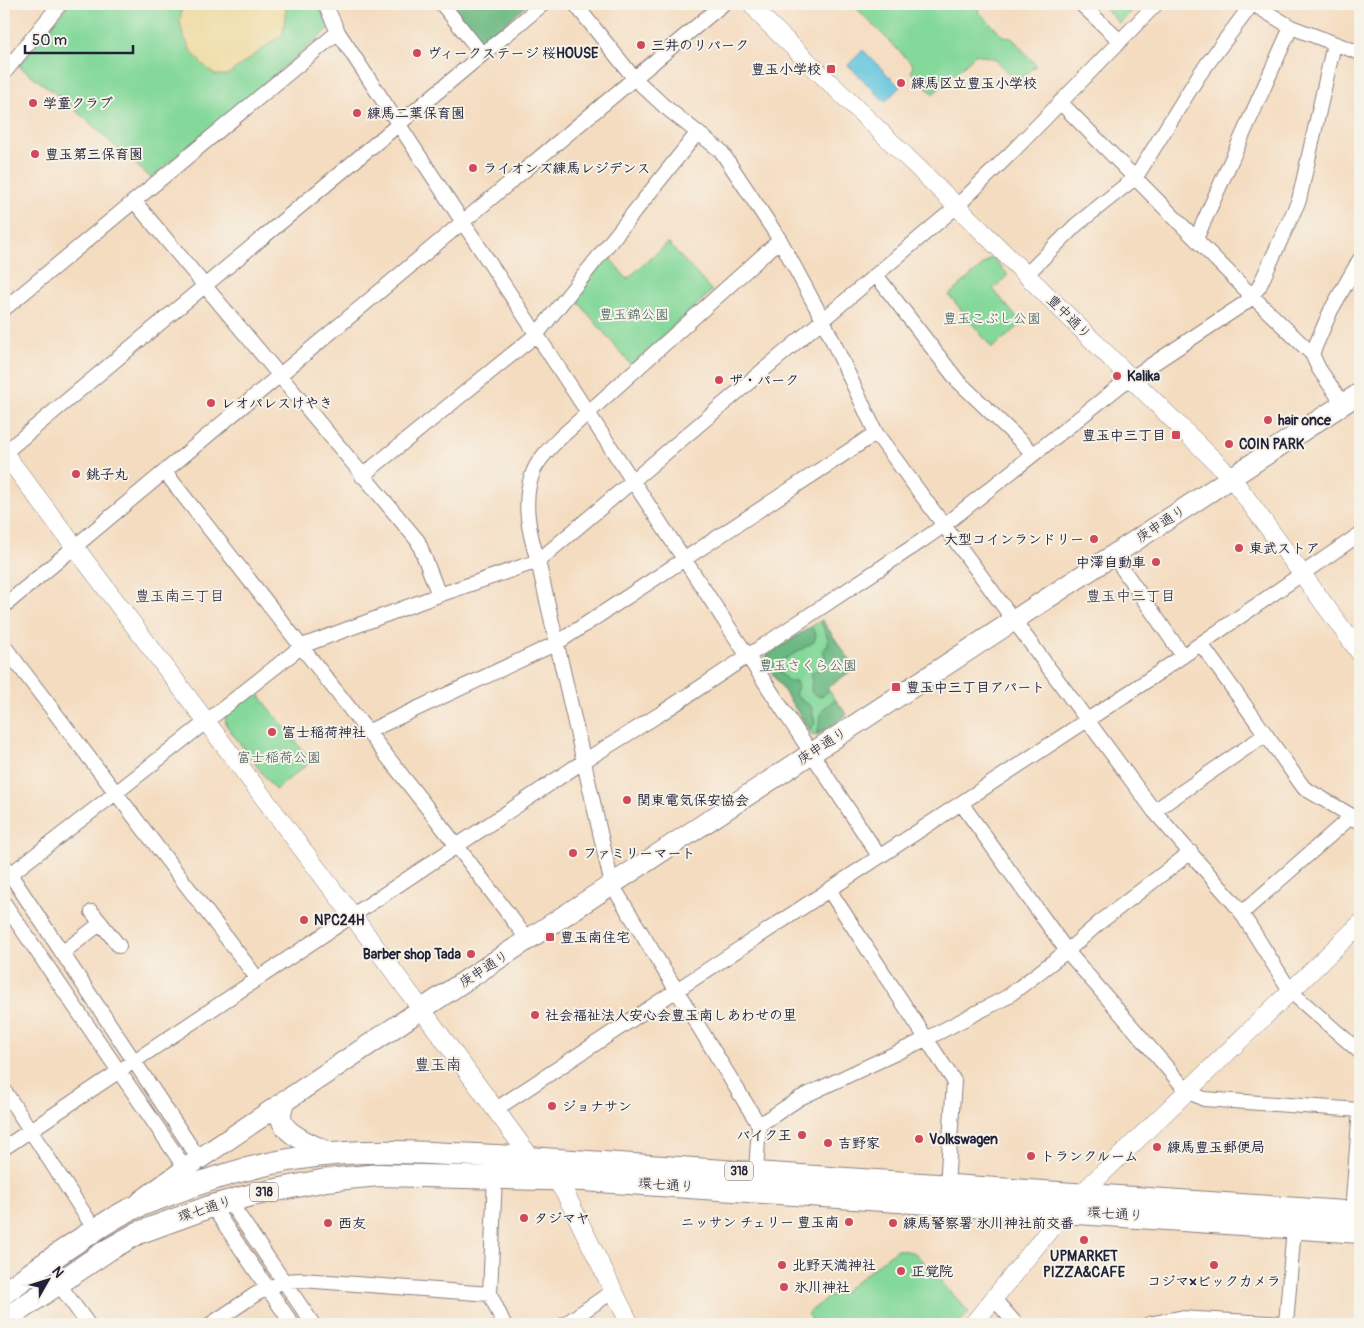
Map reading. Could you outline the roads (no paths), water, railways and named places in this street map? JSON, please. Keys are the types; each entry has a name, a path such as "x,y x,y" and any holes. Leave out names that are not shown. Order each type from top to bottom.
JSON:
{"main road":[{"name":"庚申通り","path":"125,1212 192,1163 422,1009 1360,393"},
{"path":"285,1100 280,1116 289,1132 333,1154"},
{"name":"環七通り","path":"6,1287 125,1212 195,1184 274,1162 333,1154 372,1152 531,1158 1081,1194 1358,1219"},
{"name":"環七通り","path":"4,1320 58,1283 138,1233 220,1204 281,1188 326,1180 379,1175 495,1176 584,1180 1294,1227 1358,1219"}],"street":[{"path":"4,73 60,4"},
{"path":"325,4 338,32 880,856"},
{"path":"442,4 482,54"},
{"path":"543,4 4,453 207,721 531,1158 556,1179 566,1195 630,1324"},
{"path":"575,4 634,78 664,106 721,151 780,240 822,318 876,433 1154,811 1242,913 1291,992 1360,1052"},
{"path":"4,606 462,220 723,4"},
{"name":"豊中通り","path":"752,4 766,21 1231,478 1360,652"},
{"path":"1082,4 1120,41"},
{"path":"192,1163 134,1061 6,872 117,792 302,646 439,595 538,561 822,318 956,207 1156,4"},
{"path":"1026,275 1076,225 1136,178 1199,75 1253,4 1291,27 1360,53"},
{"path":"1196,239 1291,27"},
{"path":"4,309 338,32"},
{"path":"4,1148 584,761 867,578 943,526 1120,385 1132,379 1245,303 1260,287 1299,200 1334,44"},
{"path":"1060,102 1312,354 1318,370 1344,404"},
{"path":"362,476 537,334 698,132"},
{"path":"134,201 418,541 439,595"},
{"path":"756,1172 759,1125 612,885 534,546 528,512 528,489 535,469 545,454 780,240"},
{"path":"1312,354 1331,310 1360,259"},
{"path":"876,275 957,380 1034,454"},
{"path":"367,732 557,642 876,433"},
{"path":"165,472 302,646 528,940"},
{"path":"496,1109 1087,720 1360,534"},
{"path":"1113,555 1183,656"},
{"path":"1201,644 1304,788 1356,819 1242,913"},
{"path":"4,646 257,978"},
{"path":"1154,811 1265,735"},
{"path":"961,803 1067,951 1187,1091 1204,1099 1360,1110 1358,1219"},
{"path":"759,1125 800,1098 1007,997 1191,852"},
{"path":"829,890 954,1081 947,1185"},
{"path":"4,903 119,1071 192,1163"},
{"path":"62,953 96,917 119,946"},
{"path":"973,1324 1081,1194 1360,924"},
{"path":"4,1090 95,1230"},
{"path":"495,1176 490,1294 504,1324"},
{"path":"220,1204 284,1281 313,1324"},
{"path":"220,1204 268,1289 292,1324"},
{"path":"1156,1324 1179,1318 1286,1324 1294,1227"},
{"path":"211,1324 256,1294 284,1281 302,1280 490,1294"},
{"path":"58,1283 88,1324"},
{"path":"565,1324 613,1291"},
{"path":"994,1299 1016,1324"}],"water":[{"path":"863,50 900,87 885,102 848,65"}],"place":[{"name":"三井のリパーク","path":"641,45"},
{"name":"ヴィークステージ 桜HOUSE","path":"417,53"},
{"name":"豊玉小学校","path":"831,69"},
{"name":"練馬区立豊玉小学校","path":"901,83"},
{"name":"学童クラブ","path":"33,103"},
{"name":"練馬二葉保育園","path":"357,113"},
{"name":"豊玉第三保育園","path":"35,154"},
{"name":"ライオンズ練馬レジデンス","path":"473,168"},
{"name":"Kalika","path":"1117,376"},
{"name":"ザ・パーク","path":"719,380"},
{"name":"レオパレスけやき","path":"211,403"},
{"name":"hair once","path":"1268,420"},
{"name":"豊玉中三丁目","path":"1176,435"},
{"name":"COIN PARK","path":"1229,444"},
{"name":"銚子丸","path":"76,474"},
{"name":"大型コインランドリー","path":"1094,539"},
{"name":"東武ストア","path":"1239,548"},
{"name":"中澤自動車","path":"1156,562"},
{"name":"豊玉中三丁目アパート","path":"896,687"},
{"name":"富士稲荷神社","path":"272,732"},
{"name":"関東電気保安協会","path":"627,800"},
{"name":"ファミリーマート","path":"573,853"},
{"name":"NPC24H","path":"304,920"},
{"name":"豊玉南住宅","path":"550,937"},
{"name":"Barber shop Tada","path":"471,954"},
{"name":"社会福祉法人安心会豊玉南しあわせの里","path":"535,1015"},
{"name":"ジョナサン","path":"552,1106"},
{"name":"バイク王","path":"802,1135"},
{"name":"Volkswagen","path":"919,1139"},
{"name":"吉野家","path":"828,1143"},
{"name":"練馬豊玉郵便局","path":"1157,1147"},
{"name":"トランクルーム","path":"1031,1156"},
{"name":"タジマヤ","path":"524,1218"},
{"name":"ニッサン チェリー 豊玉南","path":"849,1222"},
{"name":"西友","path":"328,1223"},
{"name":"練馬警察署 氷川神社前交番","path":"893,1223"},
{"name":"UPMARKET PIZZA&CAFE","path":"1084,1240"},
{"name":"北野天満神社","path":"782,1265"},
{"name":"コジマ×ビックカメラ","path":"1214,1265"},
{"name":"正覚院","path":"901,1271"},
{"name":"氷川神社","path":"784,1287"}],"district":[{"name":"豊玉南三丁目","path":"180,596"},
{"name":"豊玉中三丁目","path":"1131,596"},
{"name":"豊玉南","path":"438,1065"}],"park label":[{"name":"豊玉錦公園","path":"634,314"},
{"name":"豊玉こぶし公園","path":"992,318"},
{"name":"豊玉さくら公園","path":"808,665"},
{"name":"富士稲荷公園","path":"279,757"}]}
